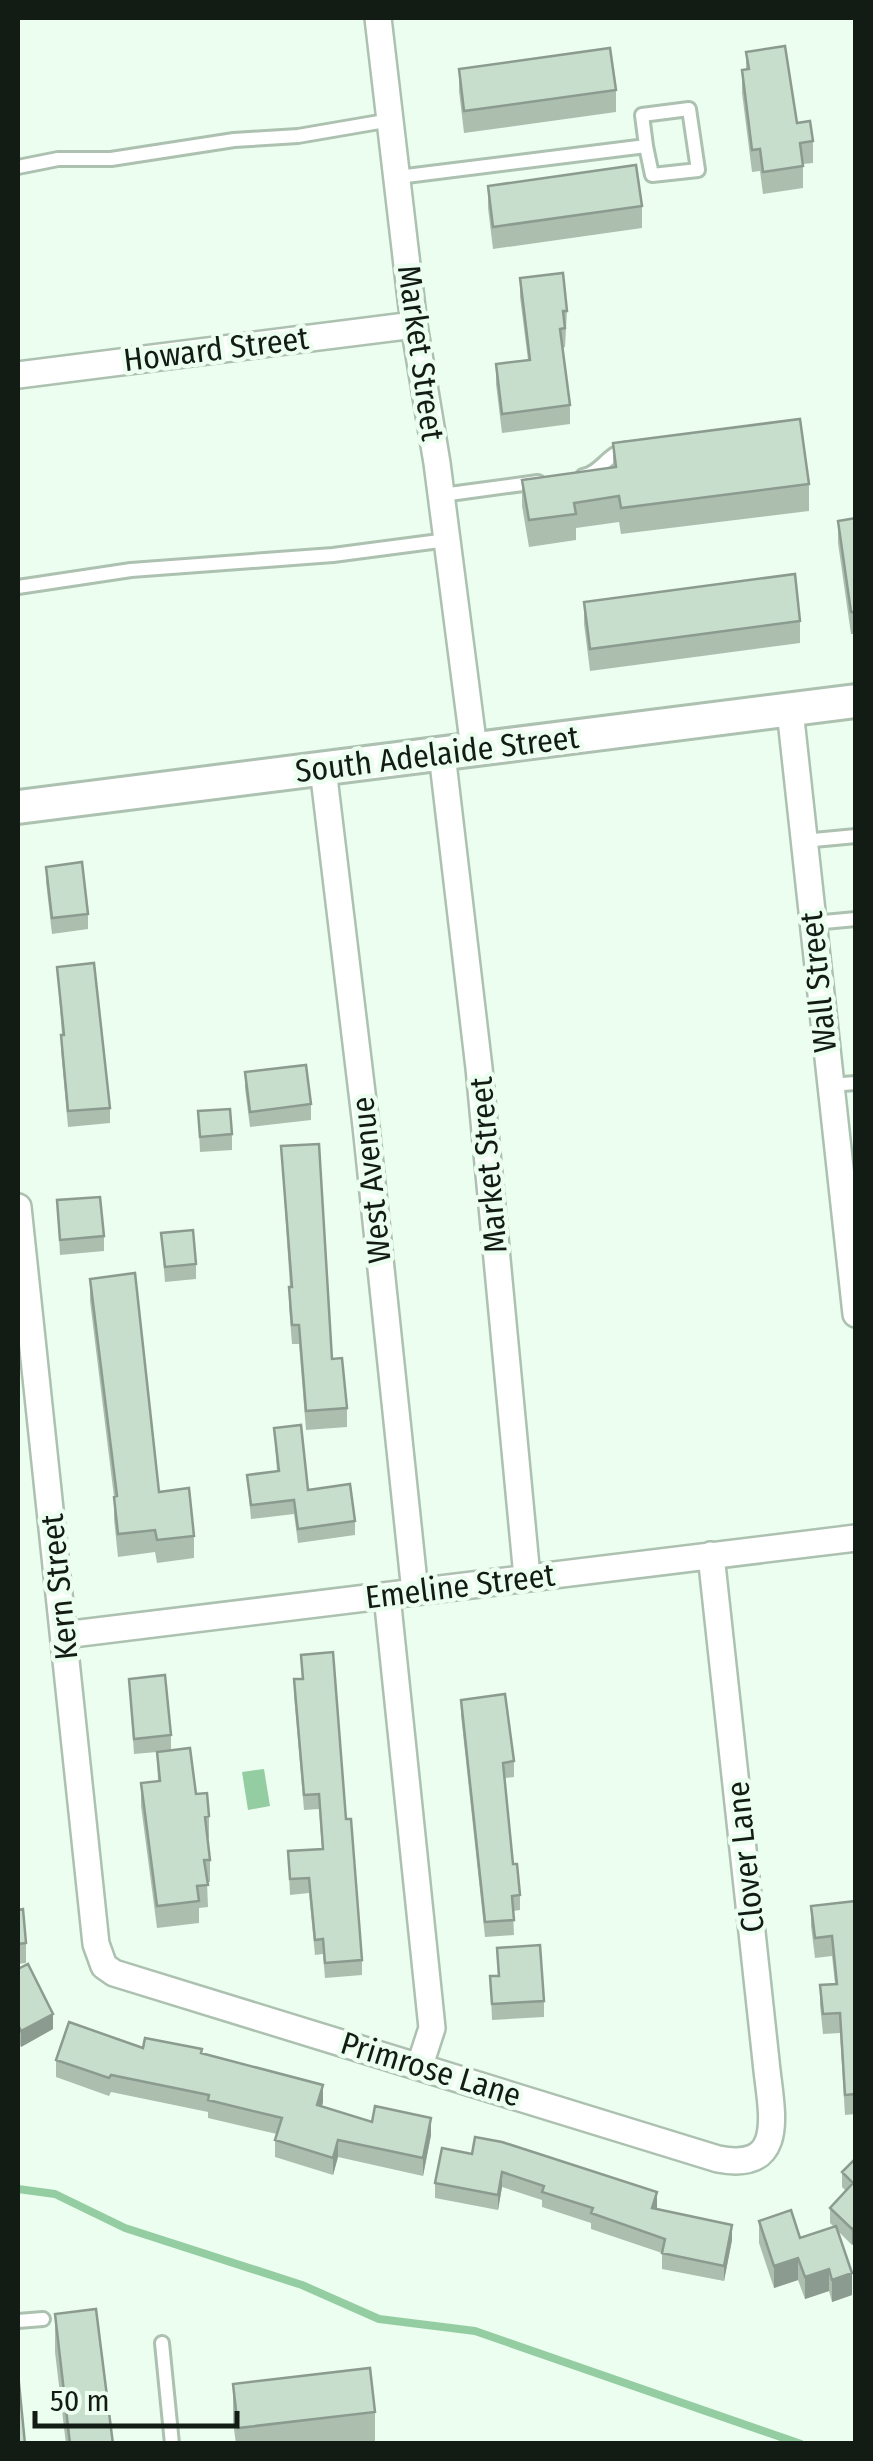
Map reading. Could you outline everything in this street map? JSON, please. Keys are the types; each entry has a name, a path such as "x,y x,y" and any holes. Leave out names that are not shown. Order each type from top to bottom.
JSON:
{"street":[{"name":"Market Street","path":"383,18 390,120 414,325 447,540 479,1068 527,1576"},
{"name":"Howard Street","path":"18,375 414,325"},
{"name":"South Adelaide Street","path":"18,806 856,702"},
{"name":"Wall Street","path":"790,710 829,1085 852,1249 856,1314"},
{"name":"West Avenue","path":"323,769 366,1126 415,1592"},
{"name":"Kern Street","path":"18,1207 96,1944 104,1966"},
{"name":"Emeline Street","path":"64,1635 856,1538"},
{"name":"Clover Lane","path":"712,1555 772,2132 768,2147 758,2156"},
{"path":"387,1596 432,2028 420,2065"},
{"name":"Primrose Lane","path":"104,1966 718,2159 736,2162 758,2156"}],"lane":[{"path":"690,109 698,170 652,176 646,146 642,116 690,109"},
{"path":"18,167 58,159 112,159 234,140 298,136 390,120"},
{"path":"398,177 646,146"},
{"path":"572,477 591,474 615,451 652,446"},
{"path":"442,495 554,480"},
{"path":"18,586 131,570 334,555 447,540"},
{"path":"803,841 856,836"},
{"path":"812,923 856,919"},
{"path":"829,1085 856,1083"},
{"path":"18,2322 43,2319"},
{"path":"162,2343 172,2444"}],"shaded area":[{"path":"264,1769 270,1806 248,1810 242,1772"}],"building":[{"path":"785,46 797,123 810,121 813,141 800,143 803,166 763,172 760,149 752,150 742,70 749,69 746,52"},
{"path":"610,48 616,90 464,111 459,69"},
{"path":"636,165 642,206 493,227 488,186"},
{"path":"563,273 567,311 563,311 565,328 560,329 570,405 502,414 496,364 530,360 520,278"},
{"path":"800,419 809,484 621,508 619,496 574,503 576,514 529,520 522,480 616,467 613,443"},
{"path":"856,518 856,612 851,612 838,521"},
{"path":"795,574 800,621 590,649 584,602"},
{"path":"82,862 88,914 52,918 46,867"},
{"path":"94,963 110,1108 68,1111 57,967"},
{"path":"306,1065 311,1104 250,1112 245,1072"},
{"path":"230,1109 232,1134 200,1137 198,1111"},
{"path":"319,1144 332,1359 342,1358 347,1408 306,1411 299,1325 292,1325 281,1146"},
{"path":"100,1197 104,1236 60,1240 57,1200"},
{"path":"193,1230 196,1264 165,1267 161,1233"},
{"path":"135,1273 159,1492 189,1488 194,1536 157,1540 155,1530 118,1534 114,1497 117,1496 90,1279"},
{"path":"301,1425 308,1490 350,1484 355,1521 298,1529 294,1500 251,1505 247,1475 279,1471 274,1428"},
{"path":"333,1652 362,1960 325,1963 323,1939 315,1940 309,1878 290,1879 288,1851 323,1849 319,1794 304,1795 294,1679 303,1679 301,1655"},
{"path":"165,1675 171,1735 134,1739 129,1679"},
{"path":"505,1694 514,1761 503,1763 520,1895 512,1896 514,1920 485,1922 461,1700"},
{"path":"190,1748 196,1794 207,1793 209,1816 205,1817 210,1860 204,1860 208,1885 197,1886 199,1901 157,1906 141,1783 160,1781 157,1752"},
{"path":"856,1901 856,2094 845,2095 840,2013 823,2014 820,1985 837,1984 832,1936 815,1938 811,1906"},
{"path":"23,1909 26,1943 18,1944 18,1910"},
{"path":"540,1945 544,2001 492,2004 490,1976 499,1976 497,1948"},
{"path":"28,1964 53,2014 21,2031 18,1969"},
{"path":"69,2022 143,2048 145,2038 202,2049 201,2053 323,2085 317,2105 372,2122 375,2106 431,2118 423,2158 338,2140 333,2158 275,2140 282,2118 208,2100 209,2095 111,2075 109,2078 56,2060"},
{"path":"475,2137 502,2142 657,2192 652,2208 732,2225 724,2266 662,2253 665,2239 591,2213 593,2208 542,2192 544,2186 502,2172 498,2195 435,2183 442,2148 472,2154"},
{"path":"856,2158 856,2226 852,2229 830,2208 853,2183 842,2172"},
{"path":"791,2210 800,2238 836,2226 852,2273 832,2280 829,2269 805,2277 798,2258 774,2266 759,2221"},
{"path":"96,2309 113,2444 70,2444 55,2314"},
{"path":"370,2368 375,2412 238,2428 233,2384"},
{"path":"18,2373 25,2444 18,2444"}],"waterway":[{"path":"18,2189 55,2194 125,2228 302,2285 379,2319 475,2331 801,2444"}]}
